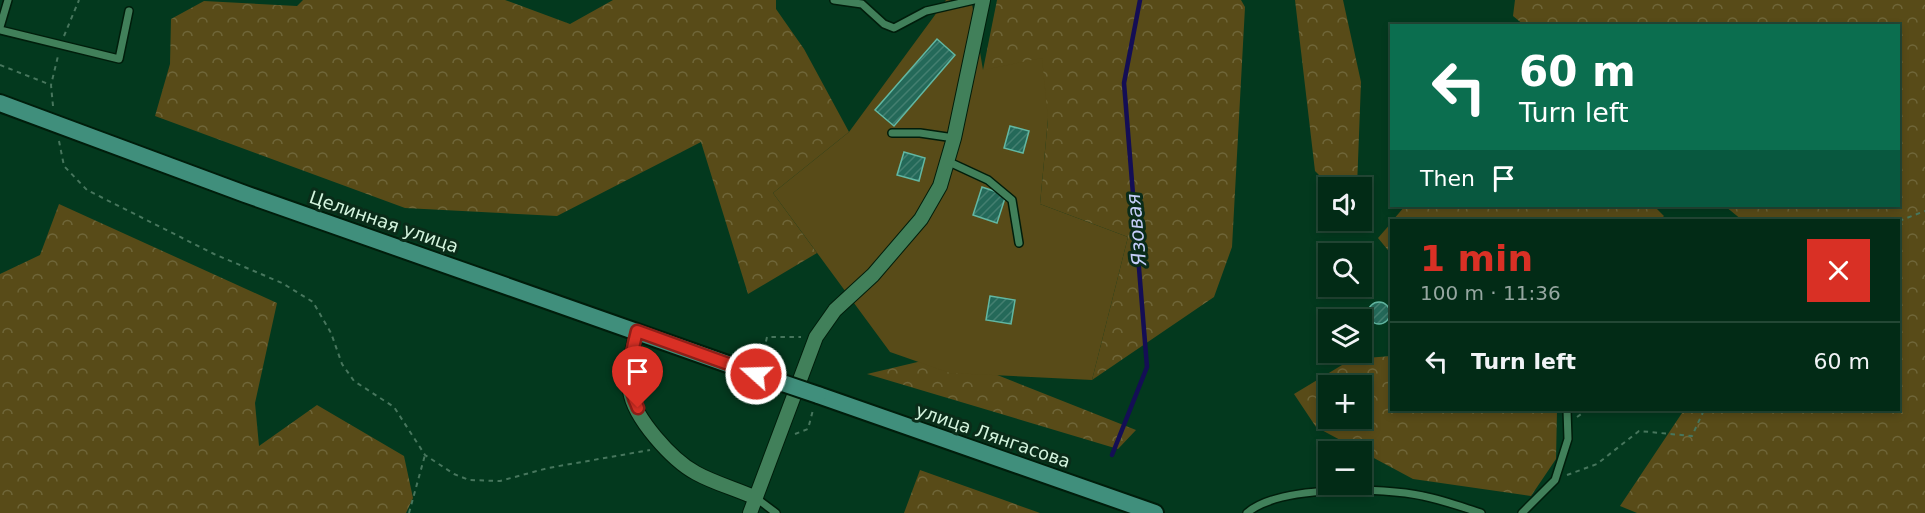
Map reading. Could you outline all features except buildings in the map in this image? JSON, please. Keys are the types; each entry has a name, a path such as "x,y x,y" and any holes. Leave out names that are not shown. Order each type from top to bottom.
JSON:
{"main road":[{"name":"Целинная улица","path":"0,103 245,195 637,331 759,366"},
{"name":"улица Лянгасова","path":"759,366 815,402 1155,513"}],"street":[{"path":"750,513 816,337 835,310 873,275 921,219 940,186 954,138 983,0"},
{"path":"637,331 630,360 630,393 645,424 667,452 695,472 756,498"}],"lane":[{"path":"8,0 0,28 119,59 129,11"},
{"path":"834,0 862,4 884,24 894,28 926,11 974,0"},
{"path":"892,133 920,133 954,138"},
{"path":"947,161 988,180 1011,200 1019,243"},
{"path":"1522,513 1555,480 1568,439 1567,411"},
{"path":"1247,513 1284,495 1354,489 1422,495 1481,513"},
{"path":"756,498 776,513"}],"path":[{"path":"0,65 51,85"},
{"path":"64,166 87,190 203,249 282,283 313,302 331,333 342,364 354,381 394,407 425,454 439,466 469,480 500,481 548,468 649,450 667,452"},
{"path":"1900,221 1925,211"},
{"path":"759,366 767,337 816,337"},
{"path":"777,440 808,429 815,402"},
{"path":"1555,480 1598,464 1639,431 1692,436 1704,411"},
{"path":"409,513 425,454"}],"green space":[{"path":"303,0 505,0 570,24 613,0 776,0 776,9 804,49 849,132 773,193 817,253 748,294 701,142 557,216 405,208 155,116 170,64 171,19 204,1 297,6"},
{"path":"946,0 969,0 972,4 983,70 1042,58 1048,119 1040,204 1128,237 1092,380 950,373 890,352 773,193 849,132"},
{"path":"997,0 1241,0 1245,7 1232,247 1214,297 1092,380 1128,237 1040,204 1048,119 983,70"},
{"path":"1295,0 1343,0 1361,82 1357,177 1321,177 1315,171"},
{"path":"1515,0 1925,0 1925,513 1637,513 1620,506 1683,411 1900,411 1900,219 1741,219 1726,207 1900,207 1900,24 1523,24 1513,16"},
{"path":"59,204 277,303 255,403 259,446 317,405 404,456 413,498 406,513 0,513 0,274 40,255"},
{"path":"1404,207 1655,207 1664,216 1661,219 1394,219"},
{"path":"1390,224 1390,253 1378,238"},
{"path":"947,355 1136,430 1118,449 867,374"},
{"path":"1390,356 1390,411 1557,411 1556,459 1531,496 1413,479 1372,457 1372,441 1342,441 1320,429 1372,429 1372,375 1325,375 1345,363 1372,363 1372,358"},
{"path":"1318,380 1318,428 1294,394"},
{"path":"920,470 1040,513 904,513"}],"waterway":[{"name":"Язовая","path":"1112,455 1147,367 1124,83 1140,0"}],"route":[{"path":"638,408 630,393 630,360 637,331 756,374"}]}
